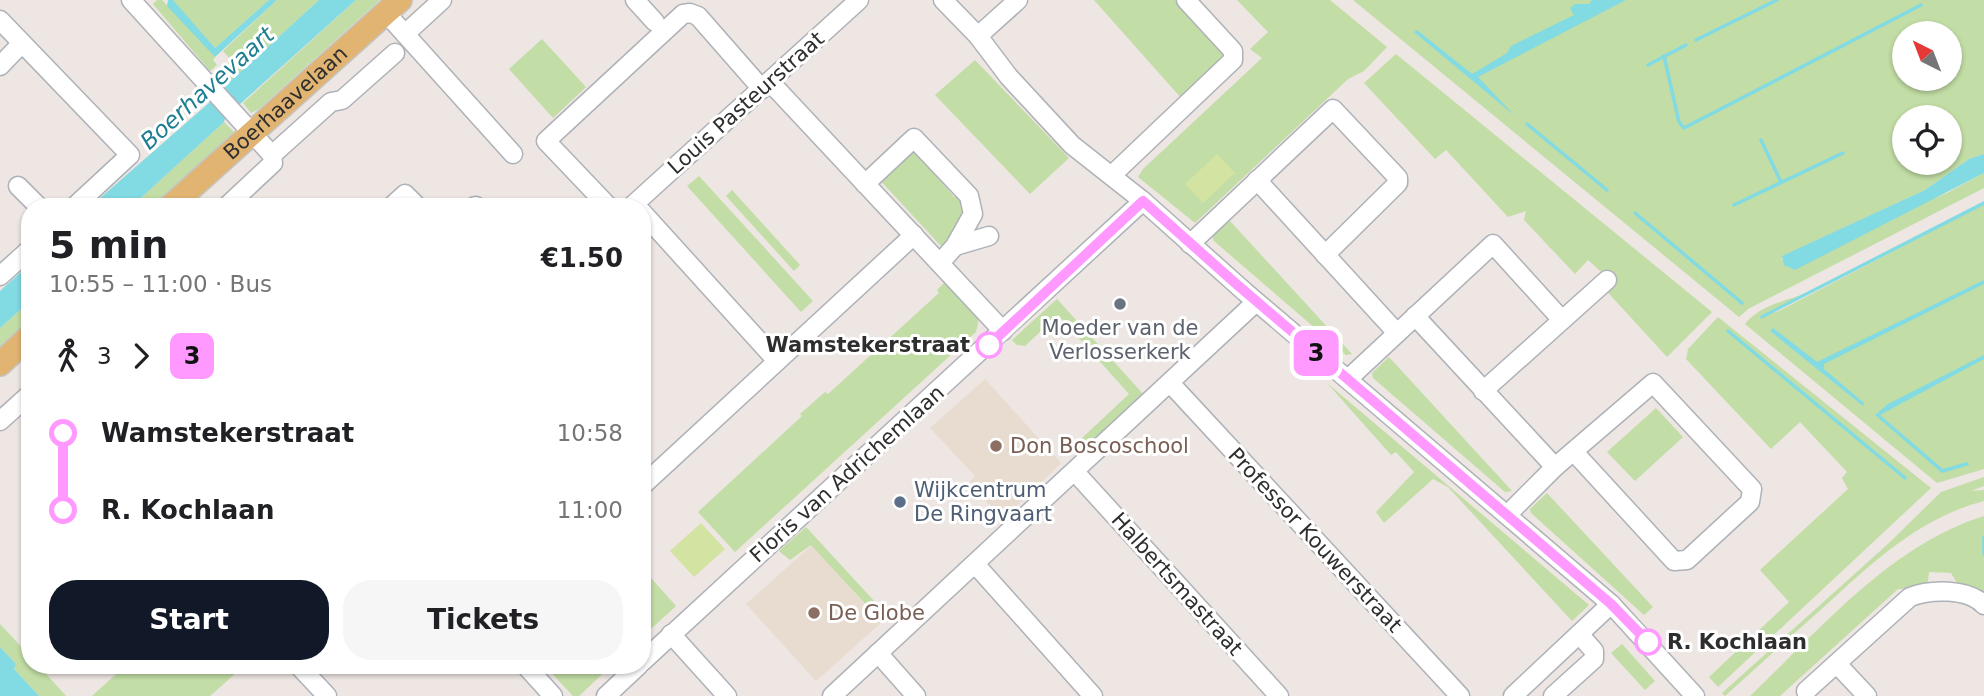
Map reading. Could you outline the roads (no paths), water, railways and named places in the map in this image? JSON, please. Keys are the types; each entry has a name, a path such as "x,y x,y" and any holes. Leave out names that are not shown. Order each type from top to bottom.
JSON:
{"main road":[{"name":"Boerhaavelaan","path":"181,198 414,0"},
{"name":"Boerhaavelaan","path":"195,198 255,137"},
{"path":"0,364 21,345"},
{"path":"0,378 21,359"}],"street":[{"path":"131,0 255,137 273,163 236,198"},
{"path":"442,0 396,17 513,153"},
{"path":"635,0 655,22"},
{"path":"943,0 978,36 1009,77 1063,135 1611,604 1695,696"},
{"path":"978,36 1018,0"},
{"path":"1112,175 1233,60 1233,51 1186,0"},
{"name":"Louis Pasteurstraat","path":"647,198 847,4"},
{"path":"600,198 546,141 683,14 690,13 698,16 866,184 1003,331"},
{"path":"0,20 130,155 84,198"},
{"path":"0,66 21,44"},
{"path":"255,137 331,102 342,100 395,53"},
{"path":"1190,244 1333,109 1398,178 1398,183 1325,255"},
{"path":"866,184 914,138 969,196 974,214 955,246 940,263"},
{"path":"1257,180 1397,333"},
{"path":"18,186 30,198"},
{"name":"Floris van Adrichemlaan","path":"651,653 1143,201"},
{"path":"651,222 777,361"},
{"path":"651,478 914,235"},
{"path":"955,246 989,236"},
{"path":"1348,379 1493,244 1562,320"},
{"path":"0,276 21,257"},
{"path":"1483,391 1607,280"},
{"path":"832,696 1171,384 1256,302"},
{"path":"1415,316 1555,467"},
{"path":"1507,515 1555,467 1653,383 1752,489 1750,502 1687,560 1674,561 1574,452"},
{"name":"Professor Kouwerstraat","path":"1171,384 1460,696"},
{"path":"0,421 21,402"},
{"name":"Halbertsmastraat","path":"1075,472 1279,696"},
{"path":"975,564 1093,696"},
{"path":"1807,691 1910,597 1925,591 1973,595 1984,605"},
{"path":"1513,696 1611,604"},
{"path":"671,634 718,693"},
{"path":"1553,696 1594,659 1594,651 1579,635"},
{"path":"878,653 916,696"},
{"path":"1837,664 1867,696"},
{"path":"306,674 327,696"},
{"path":"533,674 553,696"},
{"name":"Floris van Adrichemlaan","path":"606,696 629,674"}],"water":[{"path":"168,0 173,0 215,48 269,0 277,0 215,57 167,6"},
{"path":"319,0 356,0 239,105 224,89 226,85"},
{"path":"1592,0 1626,0 1478,77 1515,116 1414,32 1417,30 1472,74 1507,53 1511,46 1574,15 1570,8 1575,4 1589,4"},
{"path":"210,102 225,118 224,122 141,198 100,198"},
{"path":"1984,154 1984,173 1795,270 1784,265 1782,256 1925,190 1946,175 1962,175 1962,164"},
{"path":"1984,201 1984,205 1761,319 1760,316"},
{"path":"21,272 21,309 0,328 0,291"},
{"path":"1984,280 1984,284 1824,364 1824,369 1864,403 1863,406 1770,331 1773,328 1817,362"},
{"path":"1984,355 1984,359 1880,415 1943,469 1967,462 1969,465 1942,473 1875,415 1888,404"},
{"path":"0,647 16,664 14,669 39,696 0,696"}],"waterway":[{"path":"1696,40 1777,0"},
{"path":"1664,56 1679,122 1684,128 1921,5"},
{"path":"1648,65 1686,45"},
{"path":"1527,124 1607,190"},
{"path":"1761,140 1781,182"},
{"path":"1734,205 1843,153"},
{"path":"1635,213 1742,303"},
{"path":"1728,331 1905,478"},
{"path":"1984,537 1984,554"}],"place":[{"name":"Moeder van de Verlosserkerk","path":"1120,304"},
{"name":"Wamstekerstraat","path":"989,345"},
{"name":"Don Boscoschool","path":"996,446"},
{"name":"Wijkcentrum De Ringvaart","path":"900,502"},
{"name":"De Globe","path":"814,613"},
{"name":"R. Kochlaan","path":"1648,642"}],"water label":[{"name":"Boerhavevaart","path":"207,88"}]}
